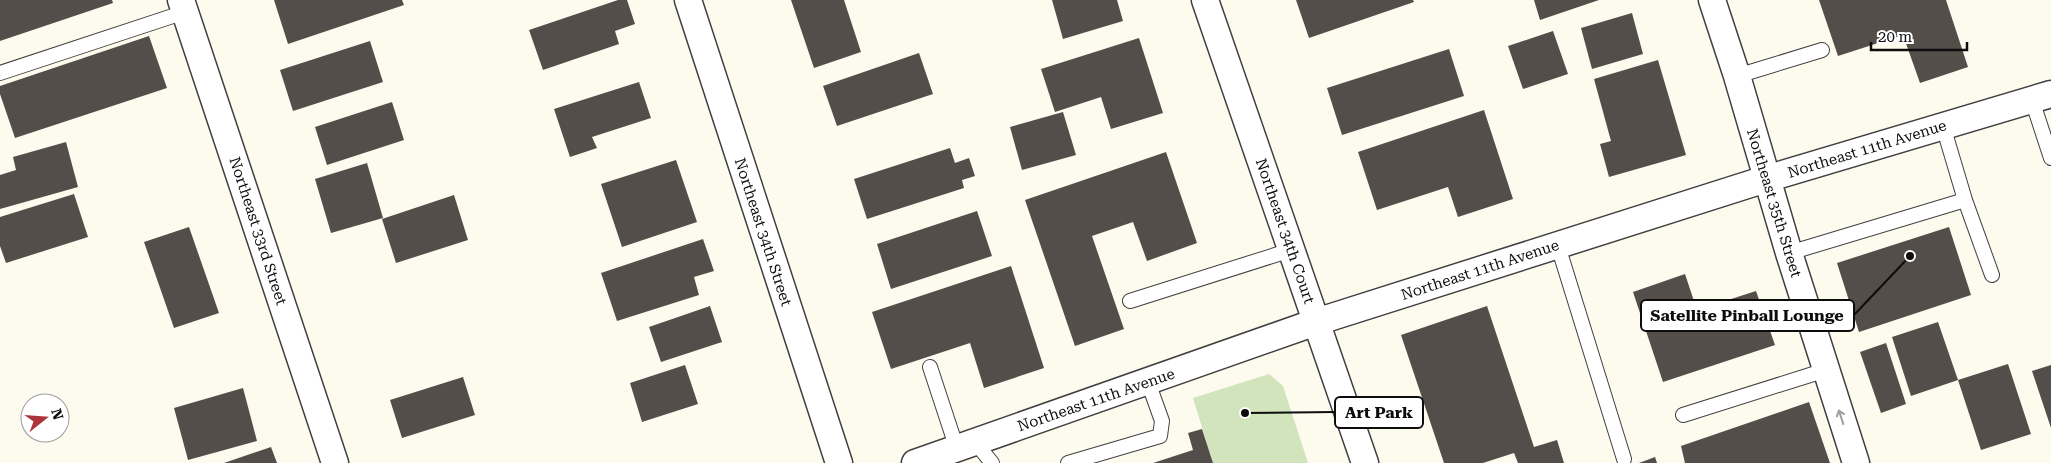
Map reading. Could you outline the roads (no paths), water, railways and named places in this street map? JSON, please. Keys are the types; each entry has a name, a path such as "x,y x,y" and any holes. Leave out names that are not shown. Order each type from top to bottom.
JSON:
{"street":[{"name":"Northeast 34th Street","path":"688,0 839,463"},
{"name":"Northeast 34th Court","path":"1205,0 1365,463"},
{"name":"Northeast 35th Street","path":"1712,0 1737,76 1789,253 1856,463"},
{"name":"Northeast 33rd Street","path":"183,6 335,463"},
{"name":"Northeast 11th Avenue","path":"915,463 1316,322 1766,179 2041,97"}],"lane":[{"path":"0,73 183,6"},
{"path":"1737,76 1822,50"},
{"path":"2041,97 2051,158"},
{"path":"1944,126 1965,200 1992,275"},
{"path":"1789,253 1965,200"},
{"path":"1558,246 1624,459"},
{"path":"1130,301 1291,250"},
{"path":"930,367 966,446 992,463"},
{"path":"1683,415 1826,370"},
{"path":"1068,463 1160,436 1162,421 1148,382"}],"place":[{"name":"Satellite Pinball Lounge","path":"1910,256"},
{"name":"Art Park","path":"1245,413"}]}
